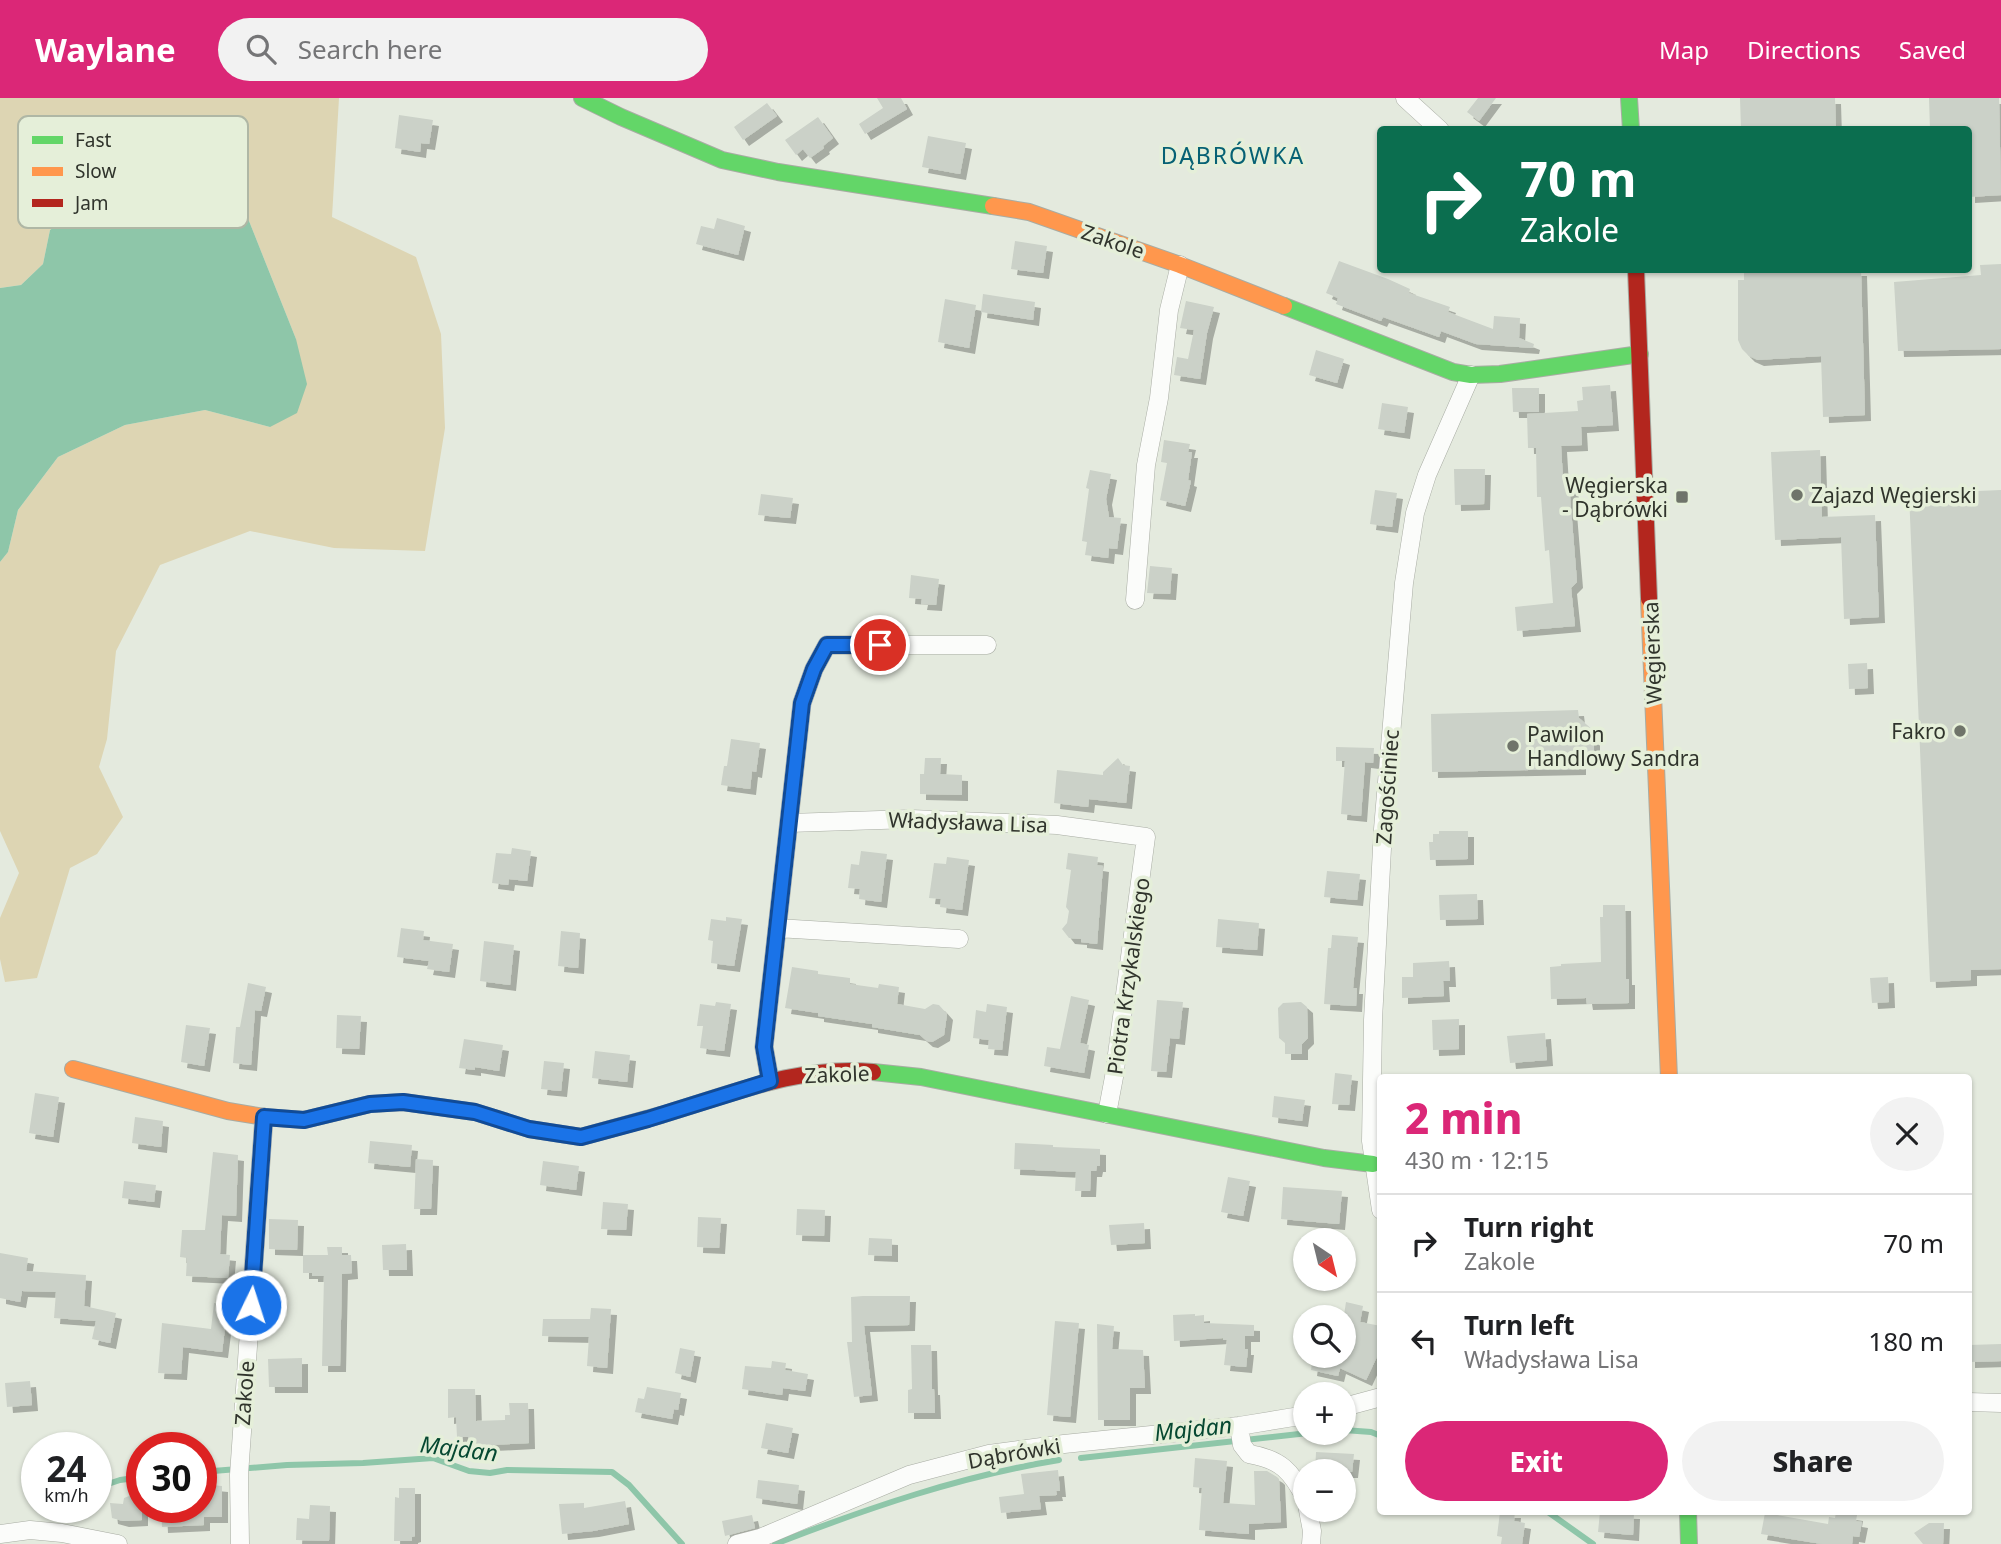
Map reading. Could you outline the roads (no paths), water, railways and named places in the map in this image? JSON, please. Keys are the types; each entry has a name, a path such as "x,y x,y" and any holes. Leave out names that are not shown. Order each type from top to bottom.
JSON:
{"street":[{"name":"Zakole","path":"582,98 722,160 778,172 1029,212 1180,264 1418,359 1471,376 1640,354"},
{"path":"1405,98 1436,126"},
{"path":"1629,98 1631,126"},
{"path":"1135,600 1146,465 1159,398 1169,310 1180,264"},
{"name":"Węgierska","path":"1636,273 1669,1074"},
{"name":"Zagościniec","path":"1377,1187 1371,1141 1374,993 1383,829 1404,583 1415,513 1427,475 1471,376"},
{"path":"770,1081 764,1047 802,703 814,669 827,645 987,645"},
{"name":"Władysława Lisa","path":"789,823 911,819 1057,825 1146,837"},
{"name":"Piotra Krzykalskiego","path":"1107,1114 1146,837"},
{"path":"777,928 959,939"},
{"name":"Zakole","path":"73,1069 202,1104 264,1117 304,1120 370,1104 403,1102 475,1112 529,1129 581,1137 784,1077 848,1070 921,1077 1324,1158 1373,1164"},
{"name":"Zakole","path":"240,1544 239,1471 264,1117"},
{"path":"1356,1403 1377,1397"},
{"path":"1972,1402 2001,1403"},
{"name":"Dąbrówki","path":"737,1544 772,1533 909,1475 989,1454 1064,1444 1240,1434 1293,1419"},
{"path":"1240,1434 1249,1454 1268,1457 1288,1470 1293,1478"},
{"path":"1688,1515 1689,1544"},
{"path":"1310,1522 1311,1544"},
{"path":"0,1534 30,1530 118,1544"}],"waterway":[{"name":"Majdan","path":"1356,1431 1377,1434"},
{"name":"Majdan","path":"1081,1458 1293,1435"},
{"name":"Majdan","path":"217,1471 433,1458 469,1471 490,1473 507,1470 612,1472 629,1485 682,1544"},
{"name":"Majdan","path":"775,1544 915,1494 986,1475 1059,1460"},
{"name":"Majdan","path":"112,1483 126,1479"},
{"name":"Majdan","path":"1552,1515 1593,1544"}],"place":[{"name":"Zajazd Węgierski","path":"1797,495"},
{"name":"Węgierska - Dąbrówki","path":"1682,497"},
{"name":"Fakro","path":"1960,731"},
{"name":"Pawilon Handlowy Sandra","path":"1513,746"}],"district":[{"name":"DĄBRÓWKA","path":"1233,155"}]}
